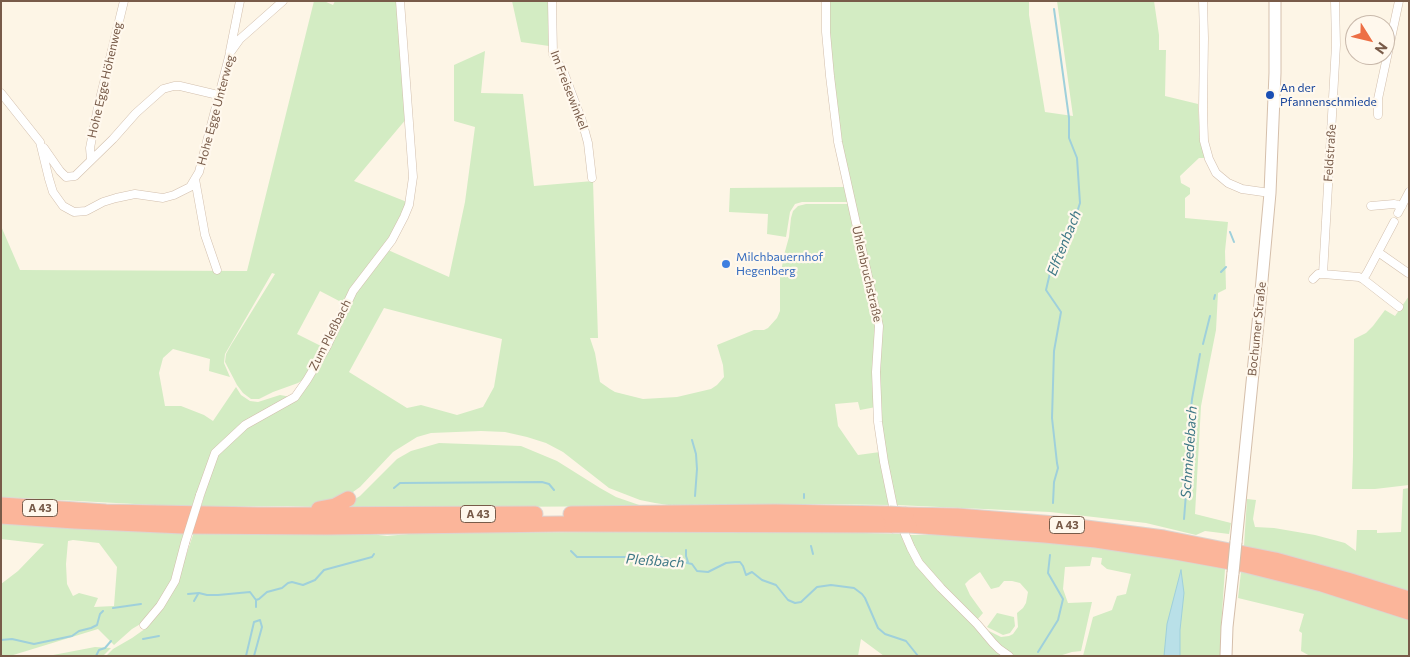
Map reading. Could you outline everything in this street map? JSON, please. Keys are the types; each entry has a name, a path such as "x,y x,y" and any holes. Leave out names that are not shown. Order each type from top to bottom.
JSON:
{"highway":[{"path":"258,515 322,509 348,500"},
{"path":"646,503 698,512"},
{"name":"A 43","path":"1,505 125,512 258,515 775,512 891,520"},
{"name":"A 43","path":"1,516 183,526 326,527 908,520 957,516 1037,522 1164,538 1275,560 1338,577 1409,600"},
{"name":"A 43","path":"908,520 1096,540 1242,564 1312,582 1409,612"}],"main road":[{"name":"Bochumer Straße","path":"1226,656 1227,627 1270,193 1276,1"}],"street":[{"name":"Hohe Egge Höhenweg","path":"91,160 90,148 98,106 124,1"},
{"path":"230,52 240,1"},
{"name":"Hohe Egge Unterweg","path":"1,93 40,142 48,179 53,192 63,206 74,212 86,211 103,202 134,194 162,198 174,195 190,187 202,164 230,52 240,39 283,1"},
{"name":"Zum Pleßbach","path":"144,625 160,606 175,581 200,495 215,454 246,425 295,397 326,348 353,291 392,240 409,205 412,191 413,164 400,1"},
{"name":"Im Freisewinkel","path":"552,1 553,54 564,73 580,114 588,144 592,178"},
{"name":"Uhlenbruchstraße","path":"826,1 826,32 838,142 879,326 876,372 878,422 893,506 919,563 977,624 993,644 1009,656"},
{"path":"1202,1 1204,33 1204,141 1209,159 1216,173 1228,183 1242,189 1270,193"},
{"name":"Feldstraße","path":"1323,274 1336,45 1335,1"},
{"path":"1378,115 1378,99 1399,1"},
{"path":"40,142 66,177 74,176 163,88 180,86 218,95"},
{"name":"Hohe Egge Unterweg","path":"195,179 205,235 216,270"},
{"path":"1398,214 1408,194"},
{"path":"1371,206 1394,204 1402,206"},
{"path":"1362,279 1394,222"},
{"path":"1378,252 1408,273"},
{"path":"1313,279 1318,274 1359,278 1399,306"}],"green space":[{"path":"314,1 324,1 333,5 335,1 399,1 407,118 354,181 407,202 397,229 343,303 320,291 297,334 323,347 304,379 259,399 251,399 237,385 225,362 226,354 231,345 275,274 272,273 225,354 224,363 230,377 209,371 210,359 173,349 163,358 159,373 165,406 181,406 204,415 213,421 236,387 241,395 250,401 258,402 280,395 291,397 214,452 193,507 1,497 1,226 20,270 247,271"},
{"path":"512,1 550,1 549,46 521,42"},
{"path":"828,1 1029,1 1029,15 1045,112 1073,116 1057,1 1154,1 1159,35 1159,50 1166,50 1165,96 1198,104 1200,142 1205,158 1199,158 1180,176 1181,183 1190,188 1190,194 1185,198 1185,218 1228,222 1225,251 1226,289 1218,293 1216,330 1201,406 1195,514 1231,523 1229,534 1205,531 1196,535 1146,523 1050,512 896,505 886,462 881,420 879,353 882,341 879,319 845,170 831,76"},
{"path":"485,51 481,93 523,94 534,186 593,181 598,338 590,338 595,353 600,382 615,392 643,399 677,397 711,389 717,385 724,377 723,365 717,345 754,330 764,330 777,318 780,311 780,278 793,211 798,206 806,204 849,204 876,319 876,407 860,410 858,402 835,404 838,426 858,455 880,452 890,505 668,505 655,503 640,500 609,488 563,452 546,443 505,432 481,431 431,433 417,437 393,452 360,487 346,497 317,507 201,507 216,454 246,426 296,397 355,293 388,250 449,277 465,202 475,127 454,121 454,65","holes":["384,308 502,339 494,387 483,407 457,415 421,405 407,408 349,372"]},
{"path":"846,187 849,202 802,202 795,204 790,212 786,237 767,234 768,214 729,212 730,188"},
{"path":"1409,296 1409,485 1375,489 1352,489 1354,339 1366,333 1385,310 1395,316"},
{"path":"439,443 521,446 557,461 616,497 642,506 337,508 360,496 397,459 411,451"},
{"path":"1409,488 1409,592 1351,573 1244,546 1247,499 1256,500 1253,519 1255,527 1274,528 1315,535 1345,543 1356,551 1357,530 1377,530 1377,533 1401,532 1403,489"},
{"path":"1,523 186,533 175,575 158,606 142,623 114,645 98,629 10,656 1,656 1,584 18,571 44,544 1,539","holes":["68,541 99,543 117,567 114,606 94,607 98,598 79,593 73,596 67,584"]},
{"path":"788,531 902,534 903,541 916,561 1006,656 884,656 861,639 858,656 106,656 113,649 149,626 177,582 194,532 370,534 387,536 420,533"},
{"path":"909,535 1003,538 1109,549 1177,559 1225,569 1220,656 1083,656 1093,617 1112,610 1117,596 1126,594 1131,574 1107,569 1101,564 1102,558 1092,557 1090,566 1065,567 1063,589 1068,603 1092,602 1081,651 1059,656 1012,656 985,629 1001,637 1013,634 1018,627 1017,613 1026,603 1028,592 1020,583 1012,581 1004,581 999,587 991,589 980,572 965,584 970,595 983,613 977,620 935,579 915,550"},
{"path":"1241,572 1320,591 1409,620 1409,656 1310,656 1301,651 1302,633 1299,631 1304,614 1238,598"},
{"path":"997,613 1014,617 1015,626 1010,633 1003,635 987,627"},
{"path":"95,647 111,648 103,656 48,656"}],"water":[{"path":"1181,570 1184,593 1180,630 1180,656 1164,656 1167,624"}],"waterway":[{"name":"Elftenbach","path":"1053,503 1054,482 1058,468 1052,418 1054,351 1061,312 1046,290 1050,273 1071,231 1080,203 1077,158 1069,138 1069,118 1054,9"},
{"name":"Schmiedebach","path":"1230,232 1234,242"},
{"name":"Schmiedebach","path":"1221,272 1226,267"},
{"name":"Schmiedebach","path":"1214,299 1215,295"},
{"name":"Schmiedebach","path":"1203,344 1210,316"},
{"name":"Schmiedebach","path":"1184,519 1192,443 1190,419 1200,354"},
{"path":"692,440 696,454 697,469 695,496"},
{"name":"Pleßbach","path":"394,488 400,483 542,482 549,484 554,490"},
{"path":"811,546 813,554"},
{"path":"686,550 688,562"},
{"name":"Pleßbach","path":"571,551 577,557 659,557 692,564 697,571 708,572 726,563 740,562 746,575 752,572 762,580 776,585 788,600 795,603 801,602 817,587 831,585 854,588 865,598 878,628 885,634 906,641 918,656"},
{"name":"Pleßbach","path":"188,594 218,595 250,592 256,600 267,592 282,588 288,583 292,582 303,585 315,580 324,570 372,557 374,554"},
{"name":"Elftenbach","path":"1038,652 1058,620 1063,599 1048,573 1050,555"},
{"path":"194,601 198,594"},
{"name":"Pleßbach","path":"256,600 256,607"},
{"name":"Pleßbach","path":"113,608 141,604"},
{"name":"Pleßbach","path":"1,640 12,639 34,644 72,636 79,631 97,625 100,614 103,611"},
{"path":"246,656 254,622 260,620 262,627 254,656"},
{"path":"143,639 159,636"},
{"path":"96,656 99,650 105,648 111,641"}],"place":[{"name":"An der Pfannenschmiede","path":"1270,95"},
{"name":"Milchbauernhof Hegenberg","path":"726,264"}]}
